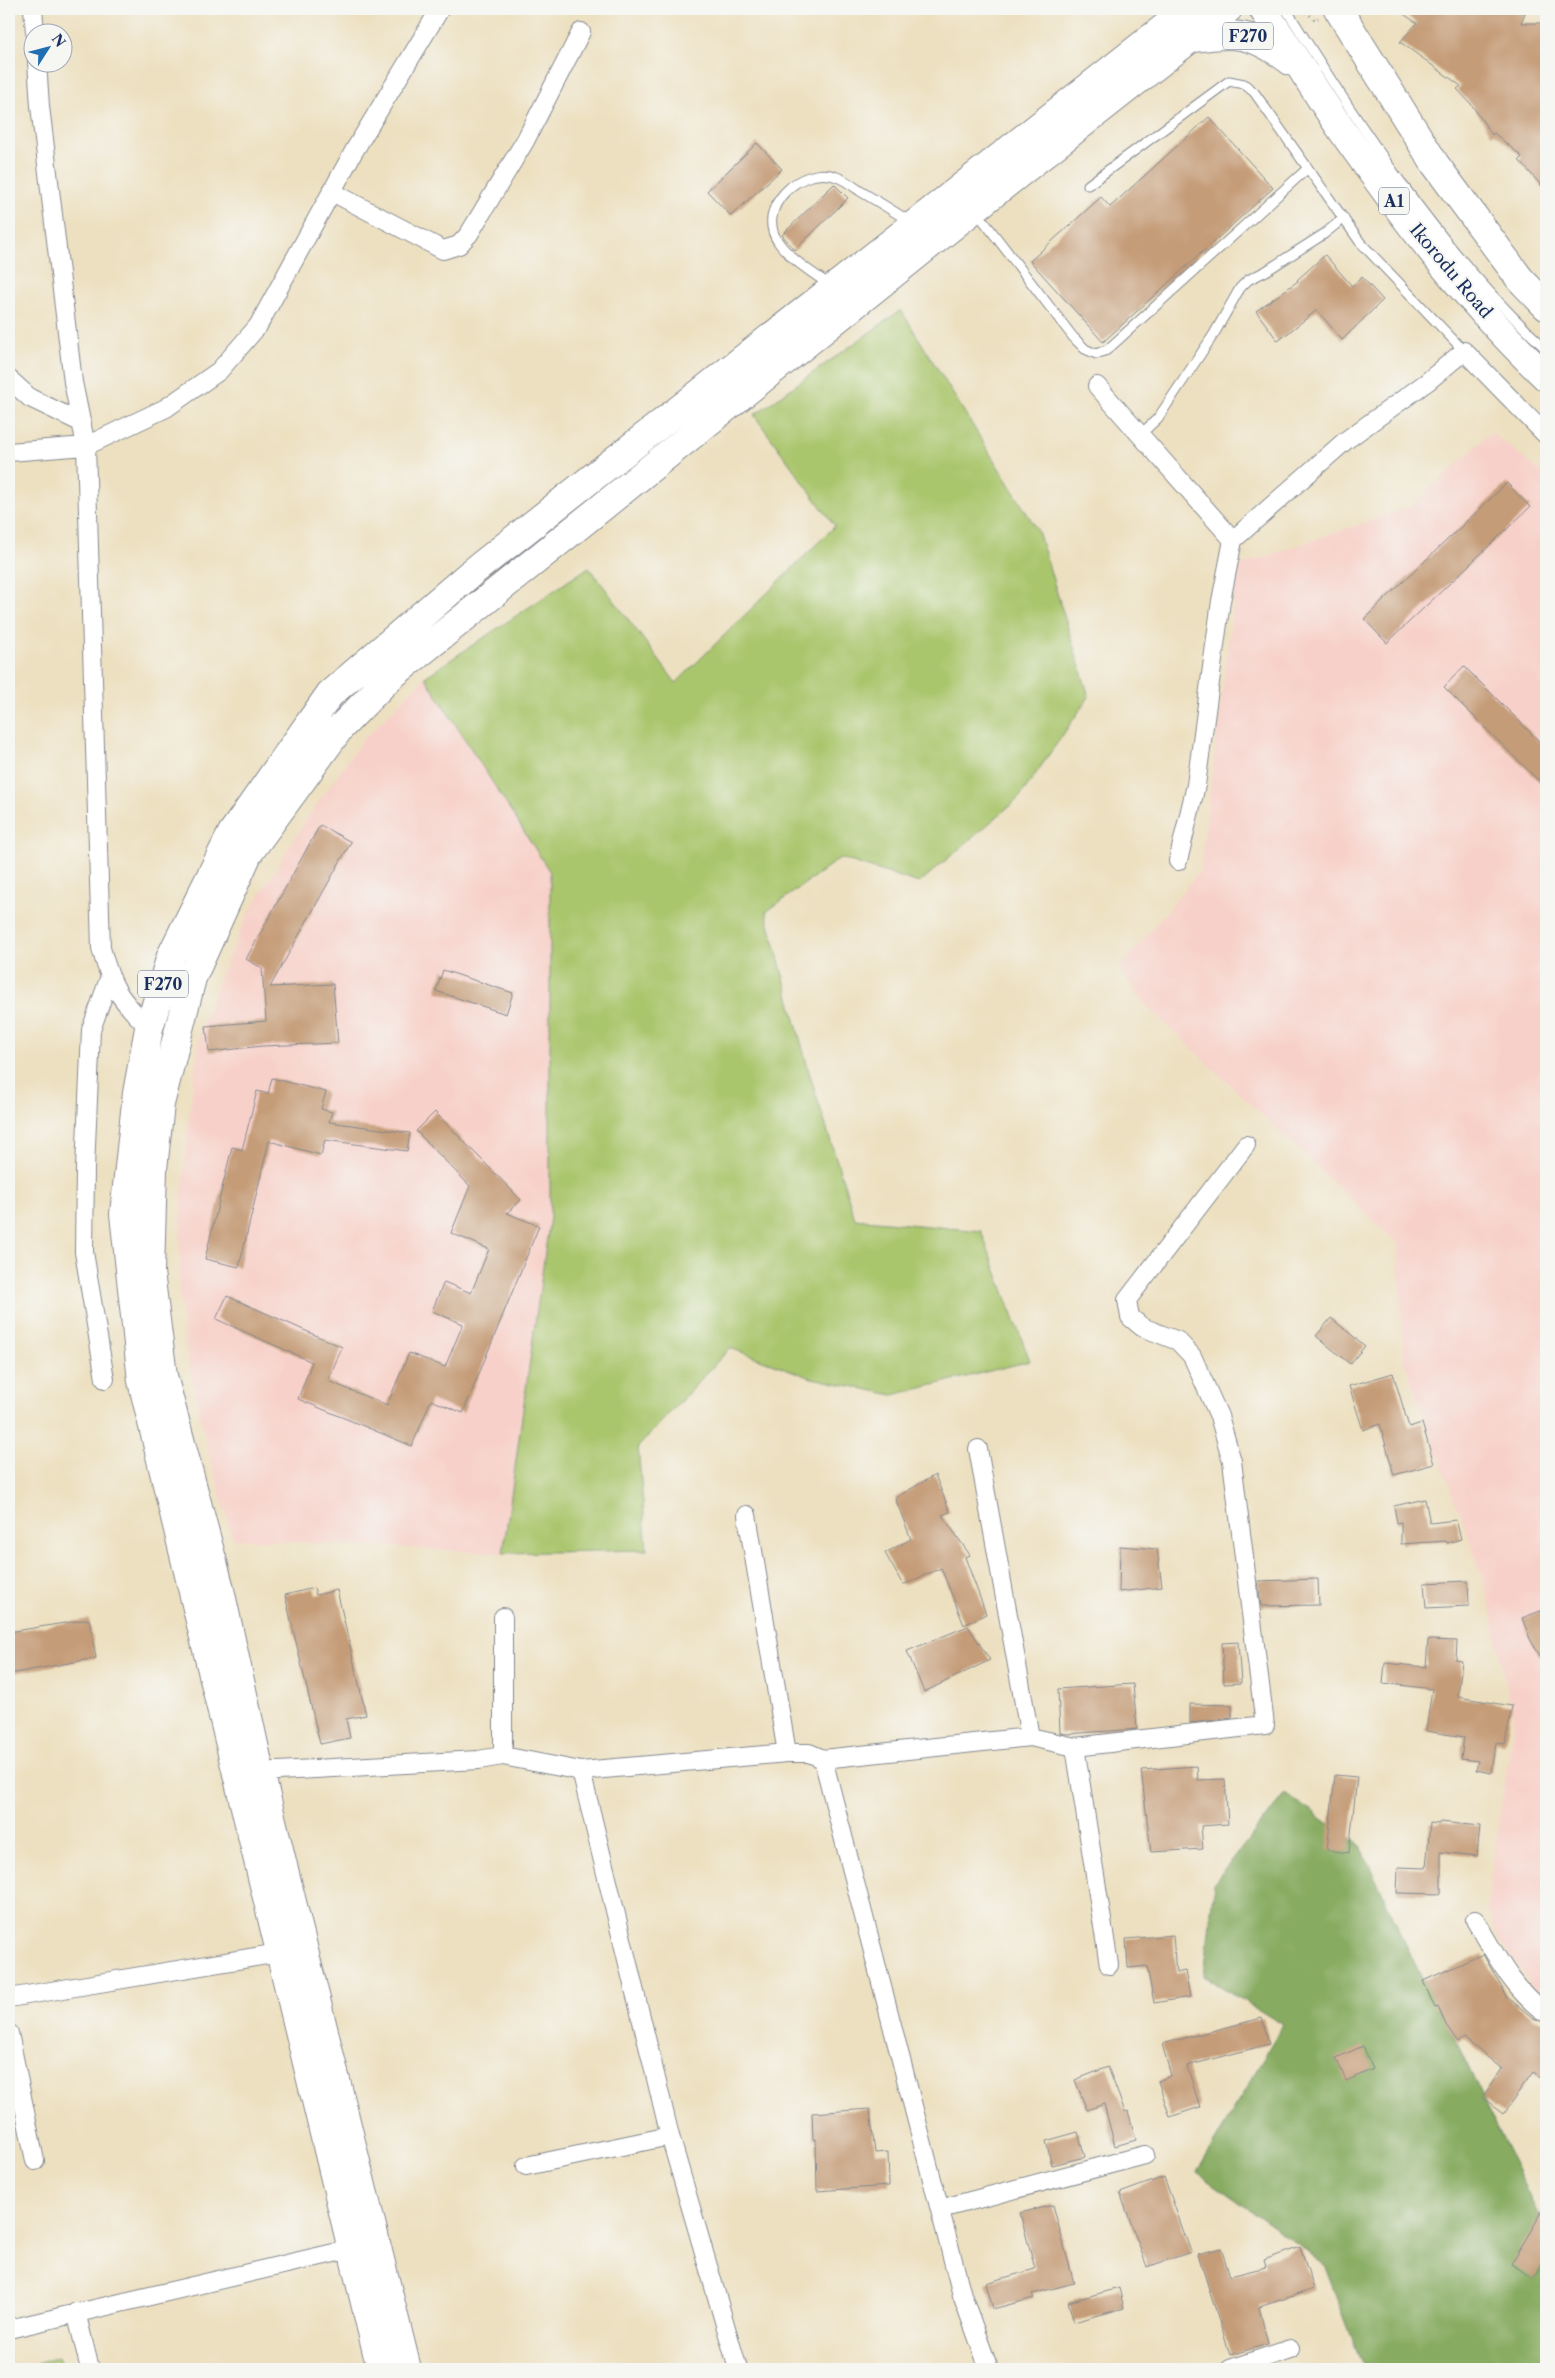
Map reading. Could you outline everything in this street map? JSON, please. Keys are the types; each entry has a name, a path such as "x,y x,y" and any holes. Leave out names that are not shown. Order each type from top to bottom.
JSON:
{"main road":[{"name":"F270","path":"381,2369 142,1381 124,1214 137,1093 149,1028 171,956 232,833 330,694 470,574 915,224 1182,19 1228,9"},
{"name":"Ikorodu Road","path":"1264,9 1300,68 1348,139 1455,280 1546,377"},
{"path":"1338,9 1434,164 1520,279 1546,306"},
{"name":"F270","path":"1182,19 1256,38 1300,68"},
{"name":"F270","path":"407,2369 260,1772 219,1585 163,1376 150,1272 153,1169 160,1104 192,978 248,854 340,728 390,677 974,209 1182,19"},
{"path":"192,1592 219,1585"}],"street":[{"path":"33,9 34,22"},
{"path":"9,452 86,446 166,408 218,371 258,326 332,192 440,9"},
{"path":"332,192 443,250 459,245 470,234 525,141 581,32"},
{"path":"38,72 40,106 72,372 86,446 101,948 109,979 123,1003 149,1028"},
{"path":"1178,861 1196,785 1221,601 1232,540 1345,441 1427,382 1464,352 1546,435"},
{"path":"9,379 30,398 82,423"},
{"path":"1097,386 1232,540"},
{"path":"105,1379 84,1252 85,1168 91,1030 109,979"},
{"path":"260,1772 478,1760 503,1756 581,1772 787,1753 809,1752 823,1759 1030,1737 1075,1746 1265,1725 1232,1461 1219,1416 1205,1380 1192,1356 1178,1341 1142,1327 1130,1318 1127,1300 1246,1145"},
{"path":"978,1449 1030,1737"},
{"path":"747,1515 787,1753"},
{"path":"503,1617 503,1756"},
{"path":"1075,1746 1110,1965"},
{"path":"823,1759 962,2295 989,2369"},
{"path":"581,1772 670,2136 738,2369"},
{"path":"1475,1920 1508,1974 1524,1994 1546,2012"},
{"path":"9,1998 279,1953"},
{"path":"9,2033 35,2160"},
{"path":"526,2166 670,2136"},
{"path":"940,2209 1145,2155"},
{"path":"9,2329 351,2249"},
{"path":"76,2312 90,2369"},
{"path":"1230,2369 1290,2349"}],"lane":[{"path":"1286,9 1404,187 1466,263 1525,329 1546,349"},
{"path":"1088,185 1229,82 1244,84 1254,92 1360,242 1464,352"},
{"path":"974,209 1073,337 1085,350 1096,354 1107,350 1308,168"},
{"path":"834,288 778,243 771,226 773,208 787,191 803,178 819,173 837,177 915,224"},
{"path":"1140,435 1158,418 1214,334 1240,288 1248,280 1266,271 1324,234 1344,218"}],"shaded area":[{"path":"1491,432 1546,476 1546,1997 1537,1991 1503,1946 1486,1909 1514,1720 1485,1583 1404,1361 1398,1244 1145,1004 1119,969 1200,871 1238,566 1412,506"},
{"path":"425,677 550,872 550,1217 503,1553 233,1539 207,1447 187,1354 179,1292 181,1205 189,1117 200,1032 218,982 247,916 300,829 360,743"}],"green space":[{"path":"901,310 1038,531 1089,697 1019,798 919,883 840,858 766,912 809,1072 855,1219 981,1231 1030,1361 893,1395 812,1378 730,1348 638,1447 647,1550 503,1553 550,1217 550,872 425,677 589,567 676,683 835,526 754,415"},
{"path":"1285,1793 1360,1845 1423,1981 1451,2031 1546,2229 1546,2369 1364,2369 1323,2262 1197,2172 1283,2025 1204,1976 1214,1883"},
{"path":"58,2357 63,2369 20,2369"}],"building":[{"path":"1396,9 1518,9 1525,13 1521,23 1546,23 1546,191 1519,160 1522,157 1494,133 1492,135 1471,104 1457,89 1461,86 1400,42 1417,23"},
{"path":"1209,117 1273,188 1103,342 1030,261 1101,197 1110,207"},
{"path":"757,143 782,169 731,216 707,191"},
{"path":"834,184 848,198 795,250 782,235"},
{"path":"1325,255 1352,286 1362,277 1383,300 1342,340 1317,310 1278,341 1256,311 1298,281"},
{"path":"1507,483 1530,507 1387,643 1364,619"},
{"path":"1464,666 1546,748 1546,788 1444,687"},
{"path":"320,825 351,842 270,987 333,984 338,1043 262,1046 209,1052 206,1026 266,1021 262,968 246,959"},
{"path":"443,970 513,993 506,1014 436,991"},
{"path":"272,1078 326,1092 321,1109 332,1112 329,1122 410,1133 407,1151 325,1140 321,1155 269,1141 239,1267 205,1259 232,1147 242,1150 257,1091 268,1094"},
{"path":"435,1112 521,1200 507,1213 539,1226 463,1413 431,1400 412,1446 298,1399 312,1362 216,1319 227,1296 342,1347 328,1381 387,1405 409,1353 445,1367 463,1324 432,1311 444,1282 471,1293 489,1249 451,1233 470,1186 416,1131"},
{"path":"1331,1318 1365,1346 1350,1364 1316,1336"},
{"path":"1393,1373 1409,1427 1422,1423 1434,1464 1394,1475 1380,1424 1363,1430 1349,1386"},
{"path":"935,1475 950,1512 942,1515 970,1555 965,1557 986,1614 964,1625 941,1568 903,1585 885,1553 911,1539 895,1498"},
{"path":"1425,1499 1430,1523 1456,1520 1461,1539 1447,1543 1446,1541 1401,1544 1401,1522 1397,1523 1394,1506"},
{"path":"1120,1546 1157,1549 1162,1587 1119,1592"},
{"path":"1318,1579 1319,1605 1261,1606 1258,1581"},
{"path":"1468,1581 1469,1606 1426,1608 1424,1583"},
{"path":"314,1588 316,1595 337,1590 366,1715 346,1719 350,1738 320,1744 285,1595"},
{"path":"1546,1609 1546,1666 1530,1639 1522,1618"},
{"path":"89,1619 96,1658 9,1674 9,1632"},
{"path":"968,1626 990,1660 924,1692 907,1651"},
{"path":"1428,1640 1457,1641 1456,1660 1462,1661 1458,1697 1512,1706 1505,1744 1495,1743 1491,1773 1476,1770 1478,1761 1461,1759 1464,1737 1426,1731 1432,1689 1383,1683 1385,1663 1426,1667"},
{"path":"1238,1642 1241,1683 1224,1684 1222,1643"},
{"path":"1133,1684 1137,1729 1060,1733 1058,1689"},
{"path":"1190,1704 1232,1705 1232,1718 1190,1723"},
{"path":"1197,1766 1198,1780 1225,1779 1228,1824 1201,1826 1203,1849 1151,1852 1141,1770"},
{"path":"1335,1775 1357,1777 1349,1853 1327,1850"},
{"path":"1440,1822 1480,1826 1477,1856 1441,1852 1441,1894 1397,1893 1398,1867 1426,1868 1430,1823 1439,1824"},
{"path":"1173,1935 1176,1973 1185,1971 1190,1997 1154,2003 1147,1966 1128,1968 1126,1939"},
{"path":"1483,1954 1507,1997 1533,2018 1546,2023 1546,2081 1533,2073 1503,2114 1482,2098 1502,2069 1464,2038 1458,2042 1446,2025 1438,2007 1435,2008 1423,1981"},
{"path":"1262,2018 1269,2044 1187,2066 1200,2107 1170,2117 1158,2081 1171,2076 1162,2044"},
{"path":"1363,2046 1373,2069 1346,2081 1336,2058"},
{"path":"1108,2067 1125,2112 1128,2111 1136,2140 1115,2146 1104,2104 1087,2110 1075,2080"},
{"path":"870,2109 875,2153 888,2152 889,2186 817,2191 816,2139 813,2139 812,2113"},
{"path":"1078,2132 1085,2157 1052,2165 1046,2141"},
{"path":"1164,2177 1191,2252 1147,2267 1120,2193"},
{"path":"1053,2205 1074,2283 1032,2294 1034,2298 993,2309 986,2283 1035,2269 1020,2213"},
{"path":"1546,2205 1546,2258 1534,2278 1511,2264"},
{"path":"1300,2247 1314,2289 1259,2307 1268,2344 1230,2355 1198,2254 1221,2248 1230,2276 1266,2267 1264,2260"},
{"path":"1119,2288 1124,2308 1074,2322 1068,2302"}]}
